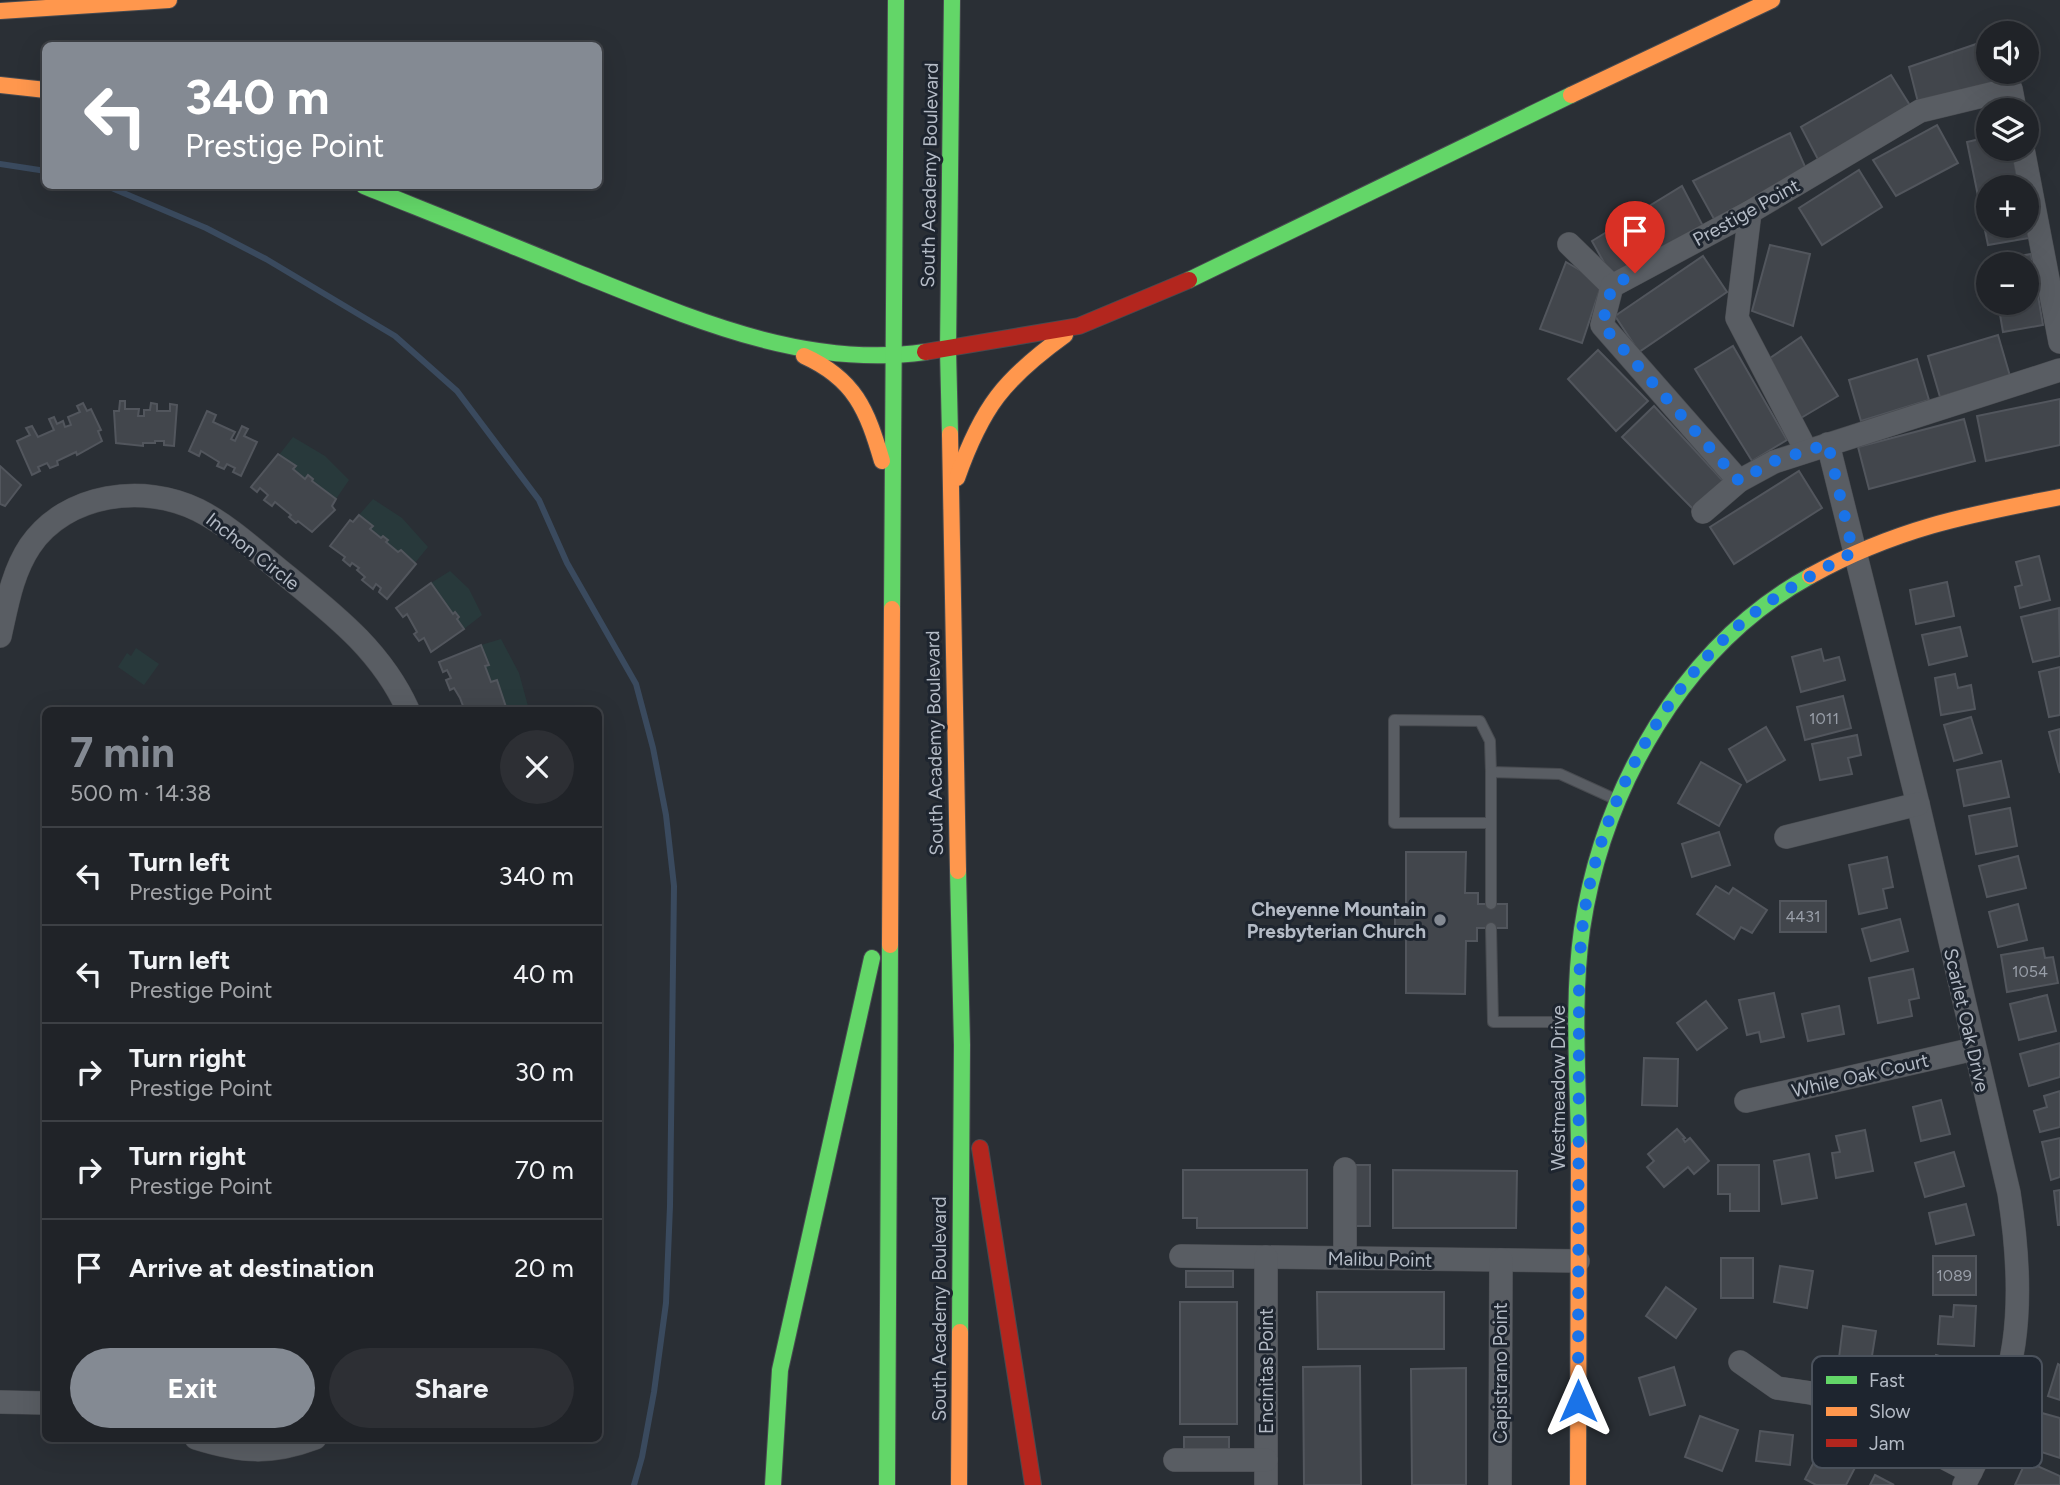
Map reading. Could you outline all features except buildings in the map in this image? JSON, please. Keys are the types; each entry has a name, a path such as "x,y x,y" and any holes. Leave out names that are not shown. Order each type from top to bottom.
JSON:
{"main road":[{"path":"0,11 169,0"},
{"name":"South Academy Boulevard","path":"887,1485 896,0"},
{"name":"South Academy Boulevard","path":"952,0 948,350 962,1045 960,1485"},
{"path":"769,343 842,354 894,356 948,350 1079,326 1167,291 1772,0"},
{"path":"0,85 42,90"},
{"path":"370,189 701,322 826,364 848,381 865,408 893,497"},
{"path":"949,503 969,444 991,400 1004,383 1034,356 1079,326"},
{"name":"Westmeadow Drive","path":"1578,1485 1579,1022 1582,930 1592,877 1631,768 1662,715 1698,668 1753,614 1783,592 1853,552 1920,527 1957,517 2060,498"},
{"path":"774,1485 780,1370 866,993 890,813"},
{"path":"962,1045 1033,1485"}],"street":[{"name":"Prestige Point","path":"1612,286 1750,212 1920,111 2011,89 2013,98"},
{"path":"2024,161 2060,342"},
{"path":"1750,212 1737,318 1817,447 1853,552"},
{"path":"1569,244 1612,286 1602,325 1739,481"},
{"path":"1703,512 1739,481 1774,461 2060,370"},
{"name":"Inchon Circle","path":"0,636 10,591 21,561 31,545 50,525 73,509 105,498 138,495 162,497 209,516 350,628 377,659 406,707"},
{"name":"Scarlet Oak Drive","path":"1853,552 1918,804 2009,1193 2019,1278 2018,1321 2012,1356"},
{"path":"1786,837 1918,804"},
{"name":"While Oak Court","path":"1746,1101 1974,1049"},
{"path":"1345,1169 1345,1258"},
{"name":"Malibu Point","path":"1181,1256 1578,1261"},
{"name":"Encinitas Point","path":"1266,1257 1266,1485"},
{"name":"Capistrano Point","path":"1500,1485 1501,1260"},
{"path":"1740,1362 1777,1388 1812,1393"},
{"path":"0,1402 42,1403"},
{"path":"209,1442 228,1448 263,1451 299,1442"},
{"path":"1175,1460 1266,1460"},
{"path":"1949,1468 1967,1479"}],"lane":[{"path":"1491,823 1394,823 1394,720 1480,721 1490,741 1491,772 1491,823 1491,904"},
{"path":"1491,772 1560,774 1618,800"},
{"path":"1491,928 1493,1022 1579,1022"}],"shaded area":[{"path":"293,437 325,456 349,480 336,499 308,475 305,479 293,469 295,466 279,455"},
{"path":"373,499 402,518 428,547 414,564 401,550 398,552 386,542 384,536 381,538 370,529 373,526 359,515"},
{"path":"450,571 469,589 482,615 464,629 457,619 459,617 453,614 431,583"},
{"path":"501,639 519,673 528,706 506,707 497,680 491,682 481,645"},
{"path":"136,648 159,664 144,685 118,667 127,653 131,656"}],"waterway":[{"path":"0,164 42,170"},
{"path":"114,189 206,228 266,259 395,336 457,391 539,500 567,563 636,684 653,748 666,815 674,886 670,1206 666,1303 654,1392 634,1485"}],"traffic: fast":[{"path":"892,609 896,0"},
{"path":"950,434 948,350 952,0"},
{"path":"1189,280 1571,95"},
{"path":"371,189 664,307 749,336 836,353 880,355 925,352"},
{"path":"1579,1146 1576,1037 1579,956 1593,877 1609,825 1630,774 1656,726 1688,682 1724,641 1765,606 1810,576"},
{"path":"958,871 962,1045 960,1332"},
{"path":"887,1485 890,945"},
{"path":"773,1485 780,1370 872,958"}],"traffic: slow":[{"path":"0,11 169,0"},
{"path":"1571,95 1772,0"},
{"path":"0,85 42,90"},
{"path":"957,478 976,432 998,396 1026,366 1065,335"},
{"path":"804,356 836,375 856,398 871,426 882,461"},
{"path":"950,434 958,871"},
{"path":"1810,576 1872,546 1902,535 1993,510 2060,497"},
{"path":"890,945 892,609"},
{"path":"1578,1485 1579,1146"},
{"path":"959,1485 960,1332"}],"traffic: jam":[{"path":"925,352 1079,326 1189,280"},
{"path":"980,1148 1033,1485"}],"place":[{"name":"Cheyenne Mountain Presbyterian Church","path":"1440,920"}],"route":[{"path":"1578,1401 1579,984 1582,930 1592,877 1607,825 1631,768 1662,715 1698,668 1743,621 1783,592 1853,552 1828,444 1774,461 1739,481 1602,325 1612,286 1635,273"}]}
